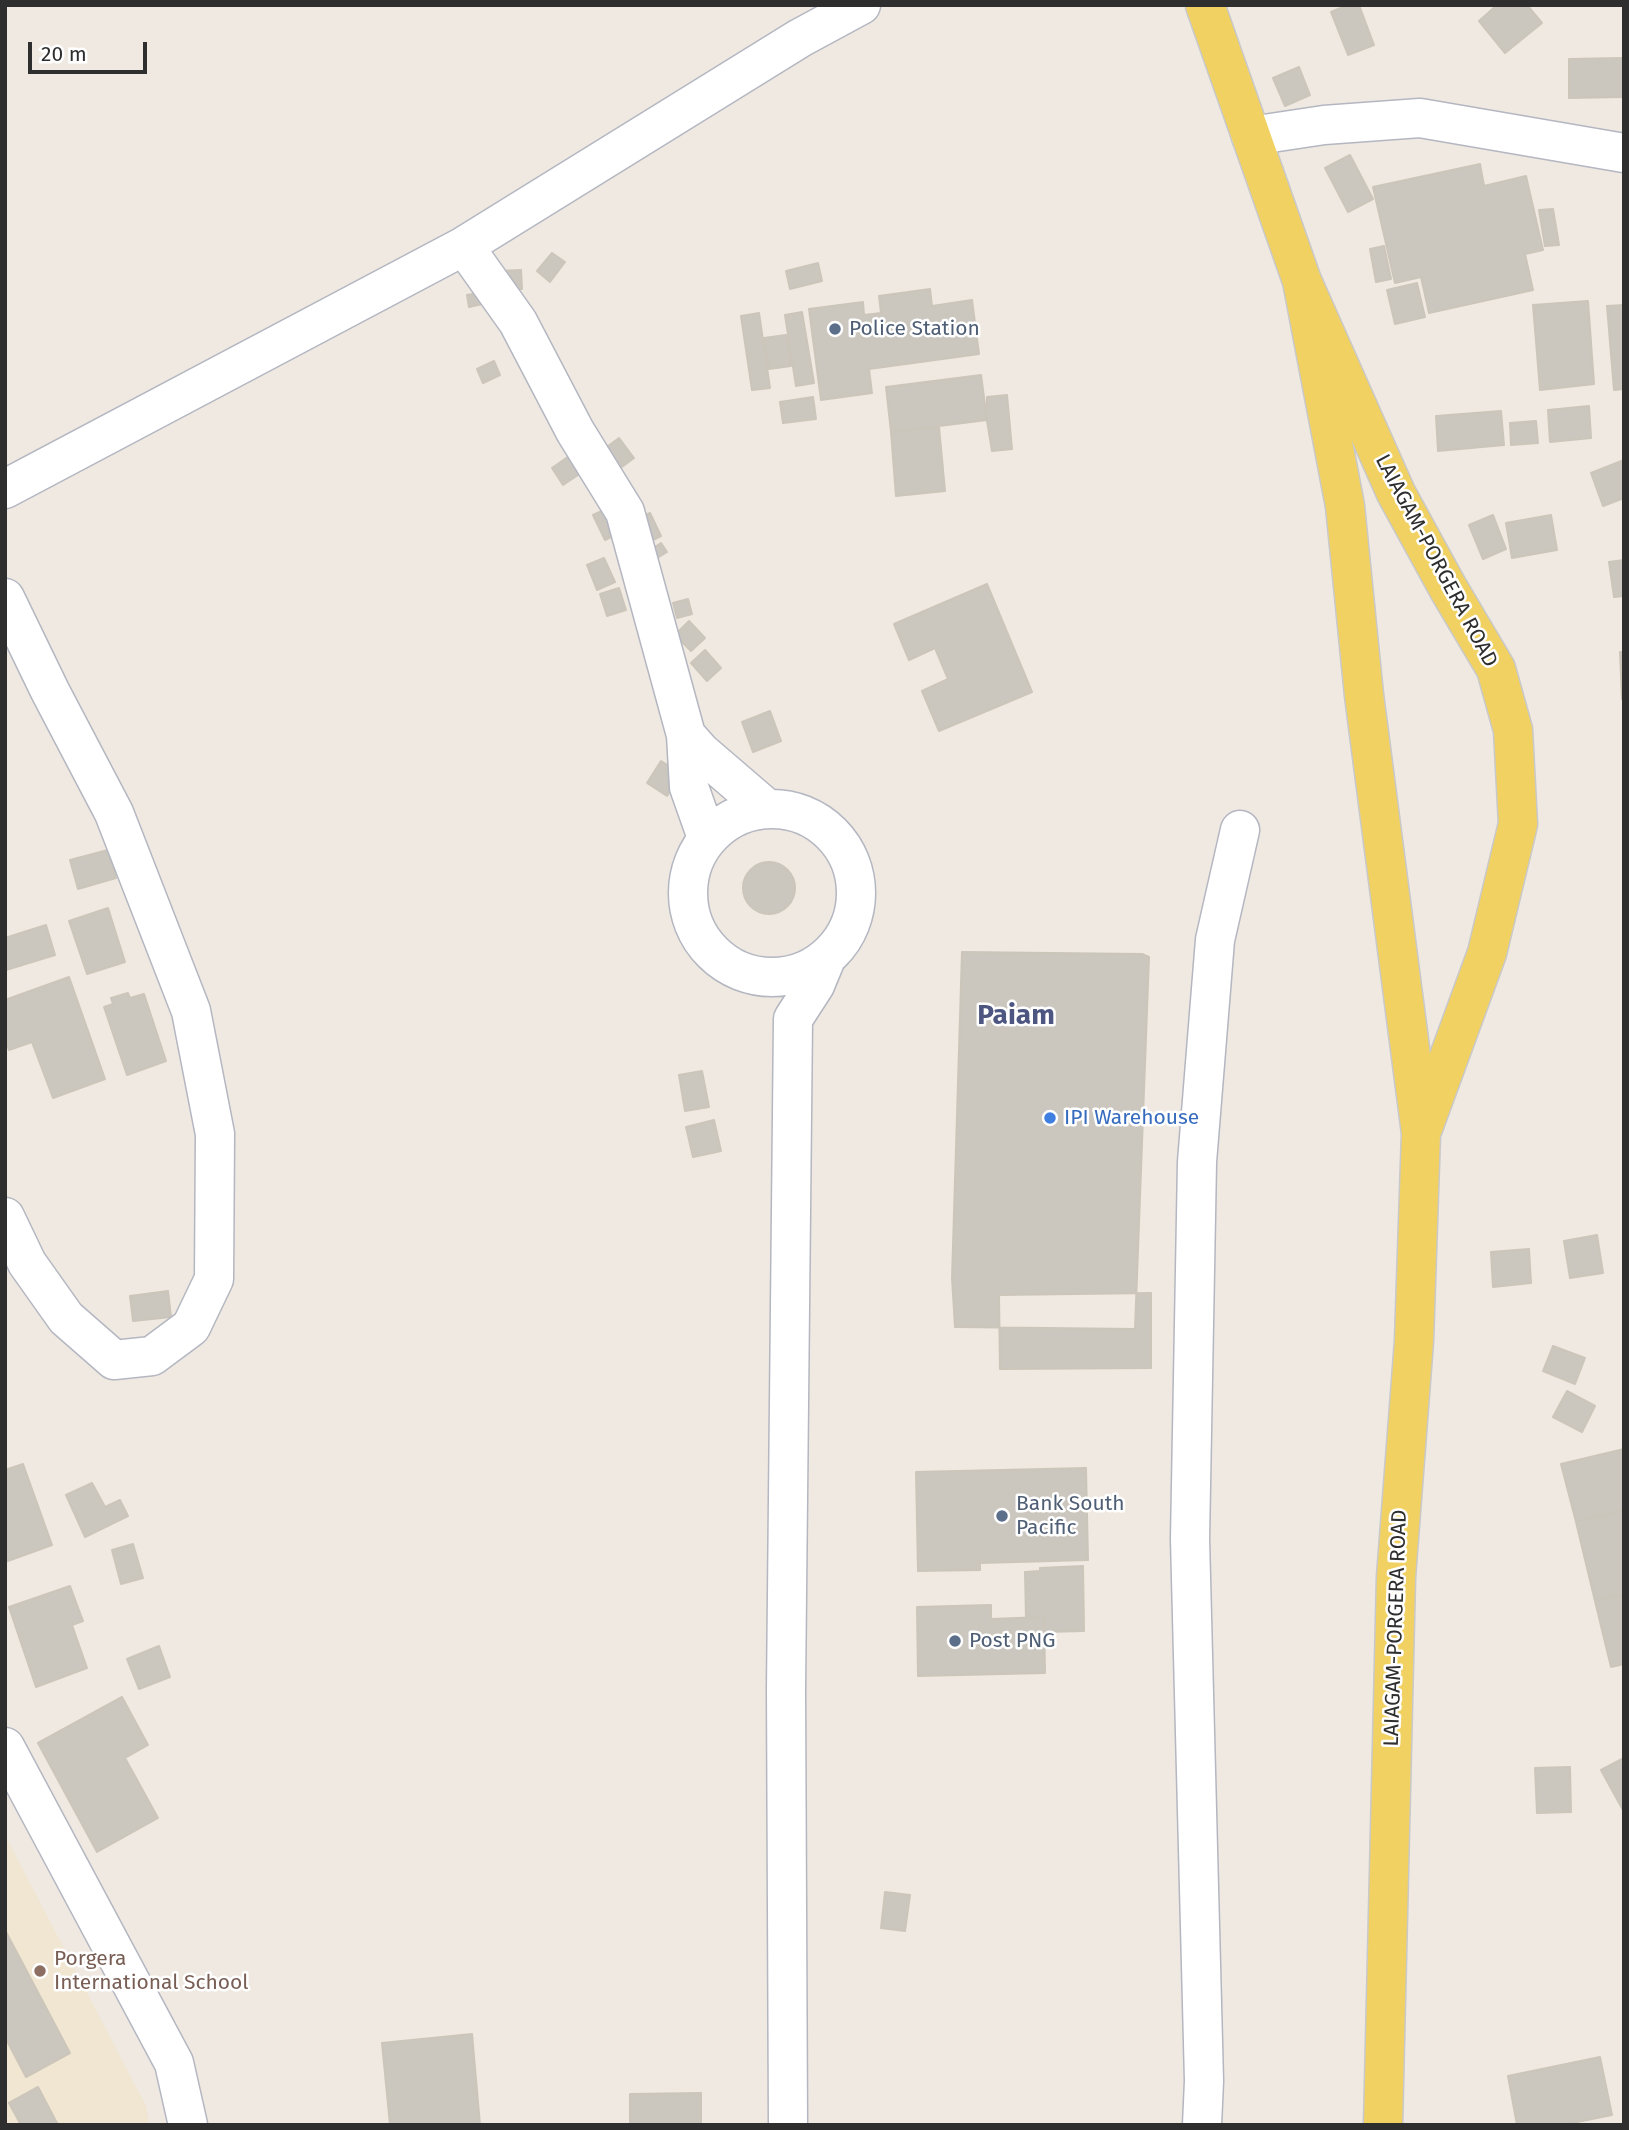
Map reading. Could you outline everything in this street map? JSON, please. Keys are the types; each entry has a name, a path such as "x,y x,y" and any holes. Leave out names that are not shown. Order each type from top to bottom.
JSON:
{"main road":[{"name":"LAIAGAM-PORGERA ROAD","path":"1205,5 1302,281 1396,493 1496,669 1513,730 1518,824 1488,953 1421,1133"},
{"name":"LAIAGAM-PORGERA ROAD","path":"1302,281 1345,506 1364,695 1421,1133 1414,1341 1395,1577 1383,2125"}],"street":[{"path":"5,489 464,246 800,38 861,5"},
{"path":"1251,136 1324,125 1420,118 1624,153"},
{"path":"464,246 518,322 575,431 625,512 686,735 689,787 707,838"},
{"path":"5,598 114,813 191,1012 215,1134 214,1279 191,1327 152,1356 114,1360 66,1318 27,1264 5,1217"},
{"path":"686,735 765,807"},
{"path":"788,2125 786,1689 793,1019 815,985 825,961 837,949 858,903 849,854 814,817 765,807 733,817 707,838 691,867 688,908 704,946 793,1019"},
{"path":"1202,2125 1204,2081 1190,1539 1197,1162 1215,940 1240,830"},
{"path":"730,968 779,979 825,961"},
{"path":"5,1747 174,2063 188,2125"}],"shaded area":[{"name":"Porgera International School","path":"5,1835 146,2106 149,2125 5,2125"}],"building":[{"path":"1348,5 1359,5 1374,45 1348,55 1331,12"},
{"path":"1497,5 1527,5 1542,23 1505,53 1479,21"},
{"path":"1623,58 1623,97 1569,98 1569,59"},
{"path":"1299,67 1310,95 1285,106 1273,78"},
{"path":"1350,155 1373,199 1348,212 1325,168"},
{"path":"1480,164 1484,186 1526,176 1543,250 1525,254 1533,290 1429,313 1421,277 1395,283 1373,187"},
{"path":"1553,209 1559,245 1545,246 1539,210"},
{"path":"1384,246 1391,279 1376,282 1370,249"},
{"path":"552,253 565,262 550,282 537,271"},
{"path":"818,263 822,281 790,289 786,271"},
{"path":"521,270 522,289 500,290 499,271"},
{"path":"1417,283 1425,317 1395,324 1387,290"},
{"path":"930,289 932,306 972,300 979,354 869,369 872,393 821,400 809,309 863,302 864,315 881,313 879,296"},
{"path":"484,292 487,303 469,307 467,295"},
{"path":"1588,301 1594,384 1540,390 1533,305"},
{"path":"1624,305 1624,389 1614,390 1607,306"},
{"path":"802,312 814,383 796,386 785,315"},
{"path":"759,313 770,388 752,390 741,316"},
{"path":"786,335 791,366 769,369 764,338"},
{"path":"494,361 500,375 483,383 477,369"},
{"path":"981,375 987,420 891,432 886,387"},
{"path":"1007,395 1012,449 992,451 987,421 987,397"},
{"path":"813,397 816,419 783,423 780,402"},
{"path":"1589,406 1591,438 1550,442 1548,410"},
{"path":"1501,411 1504,445 1438,451 1436,416"},
{"path":"1536,421 1538,443 1511,445 1510,423"},
{"path":"939,427 945,491 896,496 891,432"},
{"path":"619,438 634,458 611,475 596,455"},
{"path":"572,454 584,471 563,485 552,468"},
{"path":"1624,460 1624,498 1603,506 1591,473"},
{"path":"613,506 625,530 605,540 593,515"},
{"path":"650,513 661,536 643,545 632,522"},
{"path":"1493,515 1506,549 1483,559 1469,525"},
{"path":"1551,515 1557,550 1512,558 1506,523"},
{"path":"661,543 667,552 654,560 649,551"},
{"path":"604,558 615,582 597,590 587,565"},
{"path":"1624,560 1624,596 1614,597 1609,562"},
{"path":"987,584 1032,692 939,731 922,691 948,679 935,648 909,660 894,624"},
{"path":"619,588 626,610 607,616 600,594"},
{"path":"688,599 692,614 677,618 673,603"},
{"path":"689,621 705,638 691,651 675,635"},
{"path":"705,650 721,668 707,681 691,663"},
{"path":"1620,652 1624,652 1622,699"},
{"path":"770,711 781,741 753,752 742,722"},
{"path":"661,761 682,774 667,796 647,783"},
{"path":"108,850 116,878 78,889 70,860"},
{"path":"769,862 788,869 795,888 788,907 769,914 750,907 743,888 750,869"},
{"path":"108,908 125,962 87,974 69,921"},
{"path":"46,925 55,955 6,970 5,938"},
{"name":"IPI Warehouse","path":"962,952 1142,954 1149,957 1135,1329 955,1327 952,1278"},
{"path":"69,977 105,1079 53,1098 32,1042 9,1050 5,1039 5,1000"},
{"path":"128,993 130,998 144,994 166,1061 127,1075 104,1007 113,1004 111,998"},
{"path":"702,1071 709,1107 685,1111 679,1075"},
{"path":"714,1120 721,1151 693,1157 686,1127"},
{"path":"1597,1235 1603,1273 1570,1278 1564,1241"},
{"path":"1529,1249 1531,1283 1493,1287 1491,1252"},
{"path":"168,1291 171,1317 133,1321 130,1296"},
{"path":"1151,1293 1151,1368 1000,1369 999,1295"},
{"path":"1553,1346 1585,1358 1575,1384 1543,1371"},
{"path":"1567,1391 1595,1406 1582,1432 1553,1417"},
{"path":"1624,1449 1624,1510 1576,1522 1561,1464"},
{"path":"23,1464 52,1545 5,1562 5,1470"},
{"name":"Bank South Pacific","path":"1086,1468 1088,1560 980,1563 980,1570 918,1571 916,1472"},
{"path":"92,1483 105,1507 120,1500 128,1516 85,1537 66,1495"},
{"path":"1624,1510 1624,1594 1595,1601 1576,1522"},
{"path":"133,1544 143,1578 121,1584 112,1550"},
{"path":"1083,1566 1084,1631 1044,1632 1044,1617 1026,1618 1025,1572 1040,1571 1040,1568"},
{"path":"70,1586 83,1621 72,1625 87,1668 36,1687 9,1607"},
{"path":"1624,1594 1624,1664 1611,1667 1595,1601"},
{"path":"991,1605 991,1619 1044,1617 1045,1673 918,1676 917,1607"},
{"path":"159,1646 170,1677 139,1689 127,1659"},
{"path":"122,1697 148,1745 125,1758 158,1818 97,1852 38,1743"},
{"path":"1624,1758 1624,1812 1601,1770"},
{"path":"1570,1767 1571,1812 1537,1813 1535,1768"},
{"path":"885,1892 910,1895 905,1931 881,1928"},
{"path":"5,1930 70,2053 26,2077 5,2037"},
{"path":"472,2034 480,2125 390,2125 382,2043"},
{"path":"1600,2057 1612,2115 1562,2125 1517,2125 1508,2076"},
{"path":"38,2087 58,2125 21,2125 9,2103"},
{"path":"701,2093 701,2125 630,2125 630,2094"}],"place":[{"name":"Police Station","path":"835,329"},
{"name":"IPI Warehouse","path":"1050,1118"},
{"name":"Bank South Pacific","path":"1002,1516"},
{"name":"Post PNG","path":"955,1641"},
{"name":"Porgera International School","path":"40,1971"}],"district":[{"name":"Paiam","path":"1016,1016"}]}
